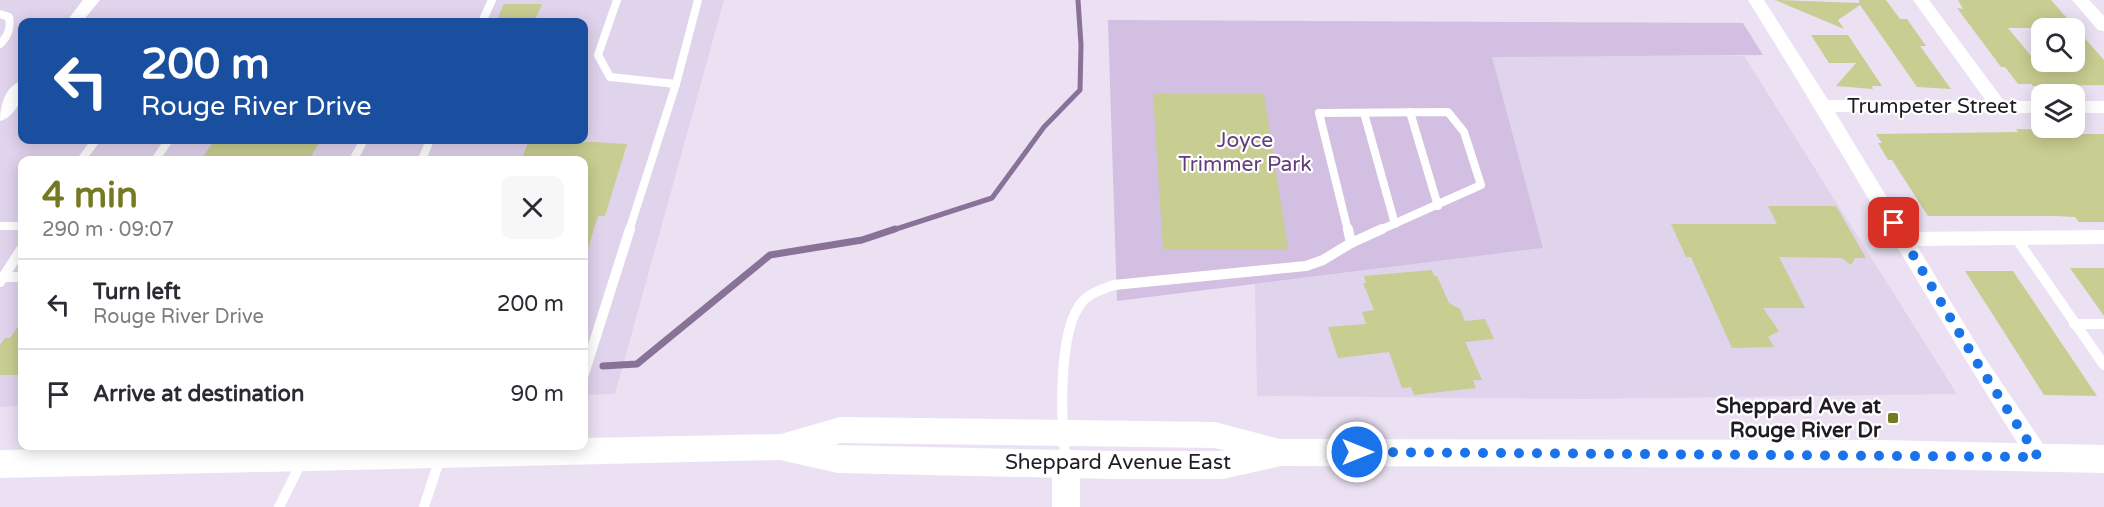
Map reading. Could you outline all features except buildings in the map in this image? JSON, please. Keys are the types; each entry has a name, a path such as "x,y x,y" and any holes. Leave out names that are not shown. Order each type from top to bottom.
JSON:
{"main road":[{"name":"Sheppard Avenue East","path":"780,447 840,430 1215,435 1281,452"},
{"name":"Sheppard Avenue East","path":"588,448 780,447 838,459 1224,465 1281,452 2104,459"},
{"name":"Sheppard Avenue East","path":"0,464 442,454 521,450"}],"street":[{"path":"77,18 92,0"},
{"path":"1756,0 1823,106 1976,361 2038,457"},
{"path":"1921,0 1999,106"},
{"path":"2080,0 2104,26"},
{"path":"0,115 18,92"},
{"name":"Trumpeter Street","path":"1823,106 2031,106"},
{"path":"2085,107 2104,107"},
{"path":"1903,239 2104,237"},
{"path":"1066,463 1066,507"}],"lane":[{"path":"484,18 492,0"},
{"path":"617,0 598,55 610,77 676,84"},
{"path":"588,361 676,84 698,0"},
{"path":"0,14 9,16 11,27 9,34 0,44"},
{"path":"1410,112 1438,206"},
{"path":"1066,463 1062,433 1061,375 1071,327 1080,304 1094,292 1114,285 1306,266 1323,260 1351,243 1481,185 1464,132 1448,112 1319,113 1351,243"},
{"path":"1364,113 1395,224"},
{"path":"0,226 18,225"},
{"path":"2016,238 2104,364"},
{"path":"1,279 18,254"},
{"path":"1,279 18,277"},
{"path":"2074,324 2104,324"},
{"path":"424,507 442,454"},
{"path":"279,507 304,456"}],"shaded area":[{"path":"0,0 724,0 615,394 588,395 588,156 18,156 18,406 0,407"},
{"path":"1491,56 1744,56 1957,394 1585,399 1257,396 1255,284 1543,248"}],"green space":[{"name":"Joyce Trimmer Park","path":"1108,20 1743,23 1763,55 1492,57 1543,248 1117,301"}],"waterway":[{"path":"890,231 992,198 1044,127 1080,90 1081,45 1078,0"},
{"path":"603,366 637,364 770,255 862,240 895,229"}],"place":[{"name":"Sheppard Ave at Rouge River Dr","path":"1893,418"}],"route":[{"path":"1357,452 1671,455 1882,454 2038,457 1976,361 1894,223"}]}
